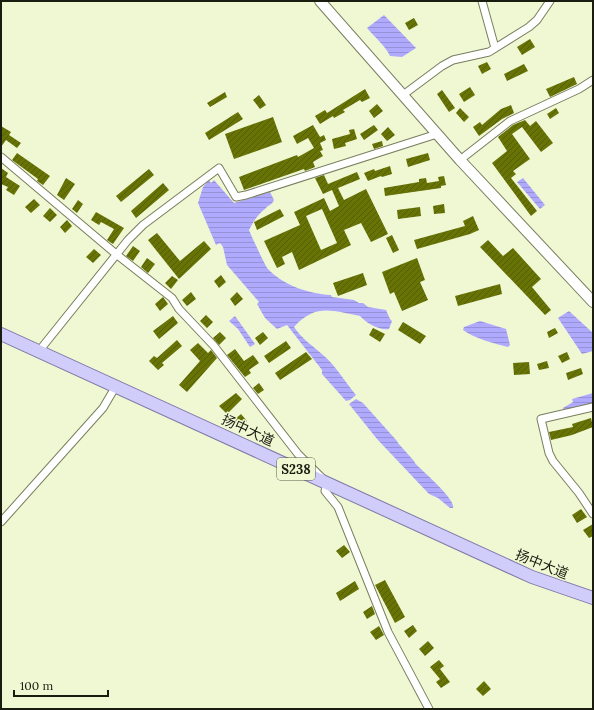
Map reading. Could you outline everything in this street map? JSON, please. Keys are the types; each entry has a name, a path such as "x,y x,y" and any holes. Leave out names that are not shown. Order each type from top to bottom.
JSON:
{"main road":[{"path":"320,1 460,160 593,302"},
{"name":"扬中大道","path":"1,334 37,354 326,487 529,584 593,606"},
{"name":"扬中大道","path":"1,342 37,354"},
{"name":"扬中大道","path":"326,487 532,577 593,598"}],"street":[{"path":"482,1 494,48"},
{"path":"403,95 442,66 453,60 489,52 537,20 550,1"},
{"path":"460,160 510,121 579,89 593,80"},
{"path":"37,354 116,254 143,225 219,168 236,197 438,134"},
{"path":"1,157 116,254 172,298 179,309 214,346 298,454 326,487 338,507 388,632 429,709"},
{"path":"1,522 103,408 114,390"},
{"path":"593,407 541,419 549,453 553,461 579,493 593,514"}],"shaded area":[{"path":"384,15 416,48 402,57 390,56 383,45 367,28"},
{"path":"523,178 545,205 540,209 517,182"},
{"path":"209,180 211,183 214,180 234,203 270,192 274,200 273,202 262,211 249,230 266,267 274,275 281,280 305,291 354,300 359,303 363,303 368,307 386,310 392,321 389,329 382,329 373,326 360,316 333,311 310,314 294,327 304,339 328,359 340,374 356,395 350,400 346,401 322,374 322,370 287,325 277,329 265,318 257,304 259,302 227,265 223,247 220,243 216,245 198,203 203,187"},
{"path":"569,311 593,333 593,351 582,354 558,318"},
{"path":"235,316 255,344 250,347 238,329 229,321"},
{"path":"480,321 506,329 510,345 508,347 485,340 473,336 463,330 464,327"},
{"path":"593,393 593,403 563,410 563,408 573,402 572,399"},
{"path":"356,399 363,403 415,463 438,485 453,504 453,508 450,508 438,498 429,494 377,439 349,404"}],"building":[{"path":"414,18 418,25 409,30 405,23"},
{"path":"530,39 535,47 522,55 517,47"},
{"path":"487,62 491,69 482,74 478,66"},
{"path":"524,64 528,71 507,81 504,74"},
{"path":"574,77 577,84 550,97 546,89"},
{"path":"470,87 475,95 464,102 459,94"},
{"path":"365,89 370,98 362,102 360,100 343,110 345,112 334,118 333,116 320,124 315,116 325,110 327,113"},
{"path":"442,90 455,108 449,112 437,94"},
{"path":"225,92 227,97 210,107 207,103"},
{"path":"259,95 266,105 260,109 253,100"},
{"path":"377,104 383,111 374,118 369,111"},
{"path":"511,105 514,113 502,119 479,136 473,127 480,122 482,125 501,109"},
{"path":"460,108 469,117 464,122 456,113"},
{"path":"556,108 559,113 550,119 547,114"},
{"path":"238,112 243,119 209,140 205,133"},
{"path":"273,117 282,142 234,159 225,134"},
{"path":"525,120 530,126 536,121 553,143 541,152 522,127 512,134 530,159 513,171 516,174 511,178 537,211 531,216 492,163 507,151 498,137 513,125"},
{"path":"313,125 320,137 324,135 326,140 320,143 323,150 320,151 323,156 313,162 315,167 305,171 304,169 244,190 239,177 297,155 298,157 314,148 308,138 297,144 293,136"},
{"path":"374,125 378,130 364,140 360,134"},
{"path":"1,126 11,132 9,135 21,143 17,148 6,140 1,147"},
{"path":"388,127 395,135 387,141 381,134"},
{"path":"354,129 357,139 345,143 346,146 334,149 332,139 350,134 349,130"},
{"path":"382,141 383,146 374,149 372,144"},
{"path":"17,153 50,176 43,185 37,181 38,179 12,160"},
{"path":"428,153 430,160 408,167 406,159"},
{"path":"390,166 392,174 368,181 364,173 374,169 375,171"},
{"path":"1,168 8,173 6,177 20,186 14,195 6,190 8,187 1,184"},
{"path":"149,169 154,175 121,202 116,196"},
{"path":"357,172 360,179 338,188 344,200 366,189 388,234 371,242 361,223 344,230 351,245 299,270 292,252 282,257 285,264 277,268 264,241 300,225 294,212 324,198 330,211 339,206 332,190 323,194 315,178 324,175 328,184","holes":["322,209 337,243 321,250 306,216"]},
{"path":"444,176 446,185 441,186 441,188 385,196 384,188 419,182 419,179 426,178 427,183 439,181 438,177"},
{"path":"66,178 75,184 64,200 57,195"},
{"path":"163,183 169,190 136,218 131,211"},
{"path":"34,199 40,205 31,213 25,207"},
{"path":"78,200 83,204 77,213 72,209"},
{"path":"444,204 445,213 434,214 433,206"},
{"path":"420,207 421,216 398,219 397,210"},
{"path":"50,208 57,215 50,222 43,216"},
{"path":"280,209 284,216 257,230 254,222"},
{"path":"96,212 124,228 113,244 107,240 114,229 101,222 99,225 91,220"},
{"path":"473,216 479,230 417,249 414,240 465,226 463,221"},
{"path":"67,220 72,226 65,233 60,227"},
{"path":"157,233 180,261 204,241 211,249 179,279 148,240"},
{"path":"392,235 399,250 393,253 386,238"},
{"path":"488,240 503,256 513,248 541,279 532,287 551,310 545,315 480,247"},
{"path":"133,246 140,251 133,261 126,256"},
{"path":"94,249 101,255 93,263 86,257"},
{"path":"147,258 155,264 148,273 141,267"},
{"path":"417,258 425,280 420,282 428,300 402,311 394,292 390,294 382,272"},
{"path":"363,273 367,285 338,296 333,283"},
{"path":"221,275 226,282 219,288 214,281"},
{"path":"172,276 178,280 171,289 165,283"},
{"path":"500,284 502,294 458,306 455,296"},
{"path":"191,292 196,299 187,306 182,300"},
{"path":"237,292 243,299 235,306 230,299"},
{"path":"163,297 168,304 160,311 155,304"},
{"path":"206,315 213,322 207,328 200,321"},
{"path":"173,316 178,323 159,339 153,331"},
{"path":"403,322 426,336 420,344 398,330"},
{"path":"373,328 385,334 380,342 369,335"},
{"path":"555,328 558,333 549,338 547,332"},
{"path":"220,332 226,338 219,345 213,338"},
{"path":"263,332 268,338 260,345 255,338"},
{"path":"177,340 182,346 162,363 164,365 158,370 149,361 154,356 157,358"},
{"path":"286,341 291,348 269,363 264,356"},
{"path":"198,343 208,353 211,350 217,358 187,392 179,385 200,361 190,350"},
{"path":"235,349 244,361 253,355 259,363 249,370 251,373 245,377 227,355"},
{"path":"306,352 312,359 280,380 275,373"},
{"path":"567,352 570,359 562,363 558,356"},
{"path":"547,361 549,368 539,370 537,364"},
{"path":"529,362 530,374 514,375 513,363"},
{"path":"581,368 583,374 568,380 566,373"},
{"path":"259,383 264,390 258,394 253,388"},
{"path":"236,393 242,399 227,414 219,406"},
{"path":"241,414 247,421 241,427 234,420"},
{"path":"591,418 593,427 572,435 551,440 549,432 573,427 572,424"},
{"path":"581,509 587,517 577,523 572,515"},
{"path":"593,524 593,536 589,538 583,530"},
{"path":"344,545 350,552 342,558 336,551"},
{"path":"385,580 405,617 395,623 375,585"},
{"path":"355,581 359,589 340,601 336,593"},
{"path":"372,606 375,614 367,619 363,612"},
{"path":"413,625 417,631 409,638 404,631"},
{"path":"379,626 384,635 376,640 370,632"},
{"path":"428,641 434,648 425,656 419,649"},
{"path":"439,660 444,666 440,669 450,682 441,688 436,682 440,679 430,667"},
{"path":"484,681 491,689 483,696 476,689"}]}
